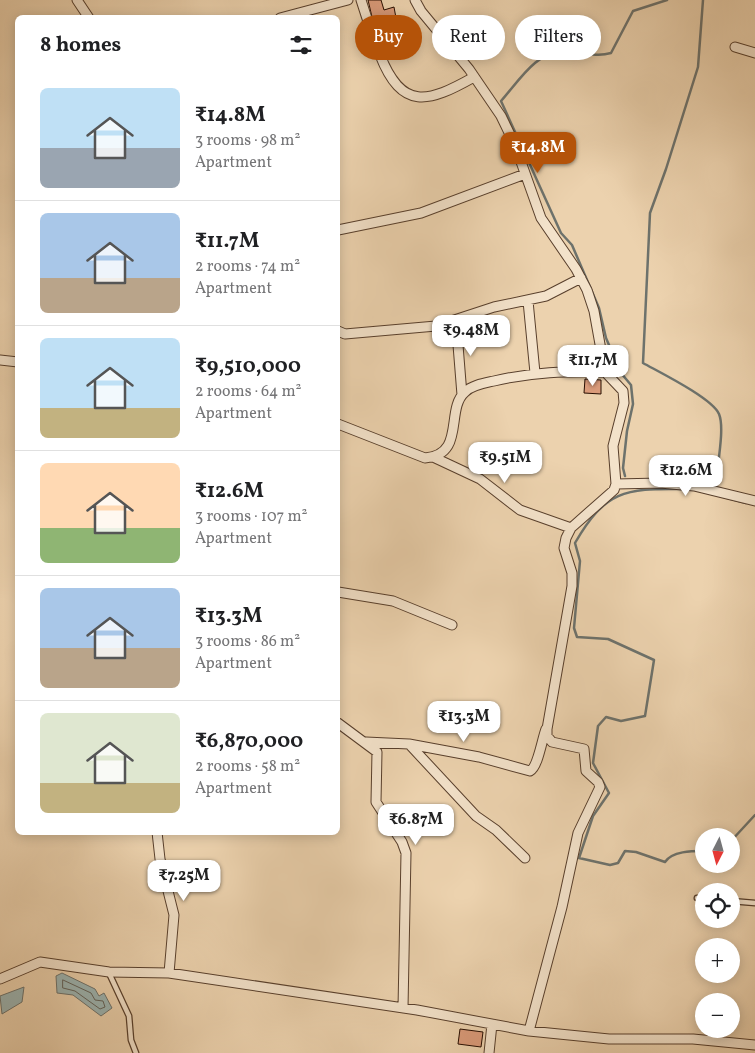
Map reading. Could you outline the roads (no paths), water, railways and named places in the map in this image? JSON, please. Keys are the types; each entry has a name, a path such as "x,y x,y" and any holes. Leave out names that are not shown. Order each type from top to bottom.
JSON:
{"street":[{"path":"77,0 87,15"},
{"path":"291,15 348,0"},
{"path":"361,0 388,75 404,93 418,97 442,94 474,77"},
{"path":"415,0 421,11 474,77 501,116 541,218 581,278 594,311 605,372 623,391 624,403 613,446 616,484 608,497 571,528 564,548 572,573 572,586 547,736 552,742 584,749 586,771 598,782 600,787 578,833 562,907 529,1031"},
{"path":"735,47 755,53"},
{"path":"340,230 420,214 525,174"},
{"path":"340,332 345,334 436,326 494,307 546,296 581,278"},
{"path":"528,301 535,373"},
{"path":"340,424 424,458 433,457 447,447 462,395 456,320"},
{"path":"0,360 15,362"},
{"path":"462,395 471,388 486,383 535,373 605,372"},
{"path":"433,457 480,479 520,510 571,528"},
{"path":"616,484 660,483 694,486 755,500"},
{"path":"340,592 392,601 452,625"},
{"path":"340,723 366,742 378,756 376,802 402,842 406,853 403,1008"},
{"path":"366,742 409,744 478,757 530,771 536,765 540,742 547,729"},
{"path":"409,744 476,816 496,830 525,858"},
{"path":"157,835 160,858 174,915 169,973"},
{"path":"0,979 40,962 109,972 169,973 403,1008 529,1031 609,1039 693,1039 755,1045"},
{"path":"489,1053 492,1024"}],"lane":[{"path":"740,901 755,902"},
{"path":"109,972 129,1016 131,1040 136,1053"}],"water":[{"path":"62,973 95,989 99,996 104,993 112,1008 101,1016 73,995 57,993 56,976"},
{"path":"24,987 22,1002 2,1014 0,996"}],"waterway":[{"path":"625,476 623,468 627,431 633,404 631,385 621,373 606,338 599,308 572,245 561,233 501,101 529,68 546,55 566,50 594,55 611,53 633,11 667,0"},
{"path":"703,0 698,67 650,213 643,363 696,393 719,414 721,438 716,483"},
{"path":"681,489 645,490 618,496 596,512 575,543 580,561 574,628 577,637 608,639 654,660 645,716 621,721 606,717 598,726 593,763 609,793 593,816 579,858 610,865 618,863 625,851 636,852 665,862 668,858 677,854 695,852"},
{"path":"720,496 746,503"},
{"path":"740,831 755,815"}]}
